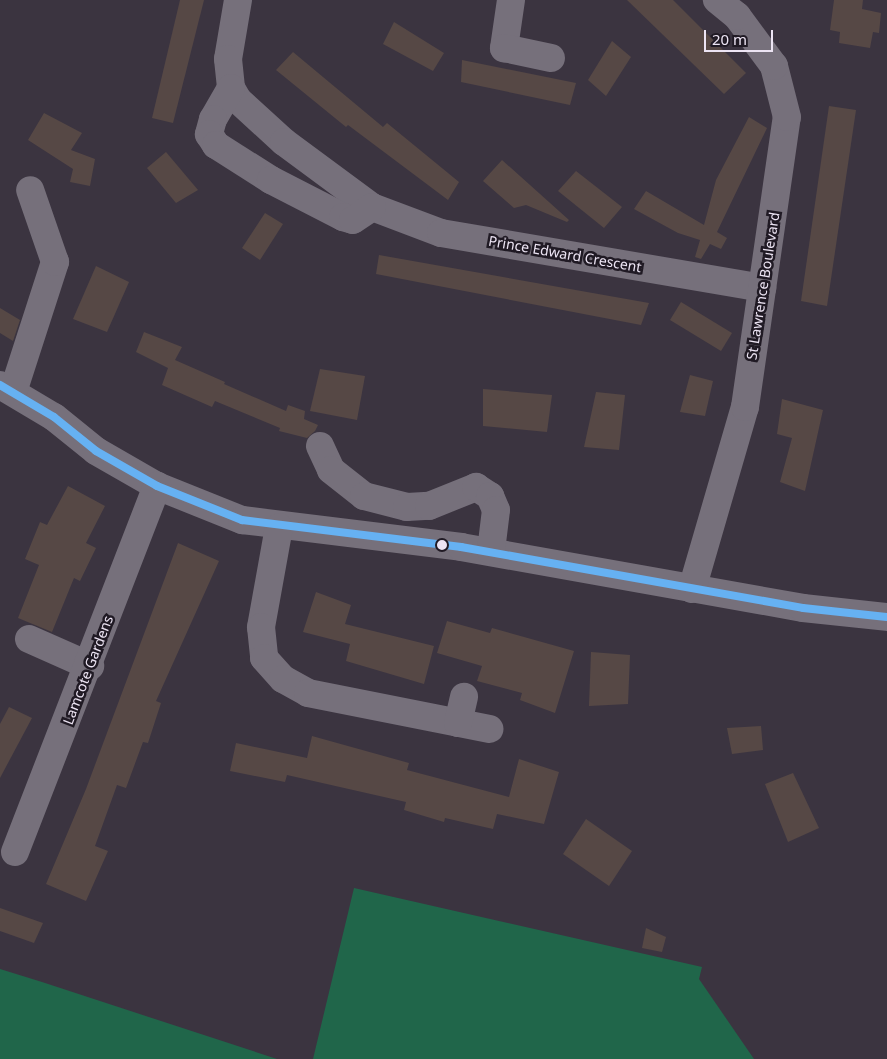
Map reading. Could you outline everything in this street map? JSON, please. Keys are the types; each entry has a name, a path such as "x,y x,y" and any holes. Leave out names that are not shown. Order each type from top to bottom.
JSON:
{"street":[{"path":"238,0 228,59 231,88 213,119 209,134 216,145 271,180 342,217 353,220 372,207"},
{"path":"511,0 504,48 551,58"},
{"name":"St Lawrence Boulevard","path":"692,589 745,407 786,136 783,90 763,49 737,16 716,0"},
{"name":"Prince Edward Crescent","path":"231,88 252,116 372,207 441,233 762,288"},
{"path":"30,190 55,262 7,389 96,450 157,486 242,520 279,527 491,552 803,608 887,617"},
{"path":"320,446 331,470 364,496 406,507 429,506 476,487 490,496 496,510 491,552"},
{"name":"Lamcote Gardens","path":"15,852 90,666 157,486"},
{"path":"279,527 261,627 264,658 284,679 308,693 489,729"},
{"path":"29,639 90,666"},
{"path":"458,723 464,697"}],"green space":[{"path":"354,888 702,967 699,979 754,1059 313,1059"},
{"path":"0,969 42,982 277,1059 0,1059"}],"building":[{"path":"180,0 204,0 173,123 152,118"},
{"path":"627,0 673,0 746,73 724,94"},
{"path":"834,0 863,0 862,9 881,13 879,33 873,32 870,48 839,43 840,32 830,30"},
{"path":"394,22 444,53 433,71 383,44"},
{"path":"612,41 631,57 606,96 588,80"},
{"path":"293,52 383,127 387,123 459,182 448,200 348,125 346,127 276,70"},
{"path":"462,60 576,83 570,105 461,82"},
{"path":"829,106 856,110 827,306 801,301"},
{"path":"44,113 82,133 71,150 95,159 90,186 70,182 73,169 28,140"},
{"path":"749,117 767,128 717,232 727,238 721,249 710,244 701,259 695,257 700,240 678,233 634,209 646,191 704,225 716,180"},
{"path":"166,152 198,190 176,203 147,168"},
{"path":"502,160 569,220 567,222 526,205 514,208 483,181"},
{"path":"576,171 622,207 604,228 558,191"},
{"path":"265,213 283,224 260,260 242,248"},
{"path":"379,255 649,303 641,325 376,274"},
{"path":"96,266 129,282 107,332 73,319"},
{"path":"681,302 732,333 721,351 670,320"},
{"path":"0,308 20,320 13,341 0,333"},
{"path":"144,332 182,347 175,360 286,411 288,405 305,411 304,419 318,425 315,431 307,438 279,431 280,428 215,401 212,407 162,385 168,368 136,352"},
{"path":"320,369 365,376 357,420 310,411"},
{"path":"690,375 713,381 705,416 680,412"},
{"path":"483,389 552,395 547,432 483,426"},
{"path":"596,392 625,395 619,450 584,447"},
{"path":"782,399 823,410 805,491 780,482 792,438 777,434"},
{"path":"68,486 105,506 86,543 96,548 80,581 74,578 52,632 18,618 39,565 25,559 40,522 47,525"},
{"path":"178,543 219,561 156,701 161,703 148,743 143,742 126,788 117,785 95,846 108,851 86,901 46,884 86,789"},
{"path":"316,592 351,605 345,624 434,646 424,684 346,661 350,644 303,632"},
{"path":"447,621 490,633 492,628 574,651 555,713 520,700 522,693 477,681 482,666 437,653"},
{"path":"591,652 630,655 628,704 589,706"},
{"path":"9,707 32,718 0,778 0,724"},
{"path":"761,726 763,750 732,754 727,728"},
{"path":"312,736 409,763 407,770 509,797 519,759 559,772 544,824 497,814 493,829 445,818 444,822 404,810 406,802 287,775 285,782 230,771 236,743 307,758"},
{"path":"793,773 819,828 788,842 765,784"},
{"path":"586,819 632,851 609,886 563,854"},
{"path":"0,908 43,923 34,943 0,931"},
{"path":"646,928 666,937 662,952 642,948"}],"transit line":[{"path":"0,385 54,417 96,451 157,486 242,520 461,547 803,608 887,617"}]}
